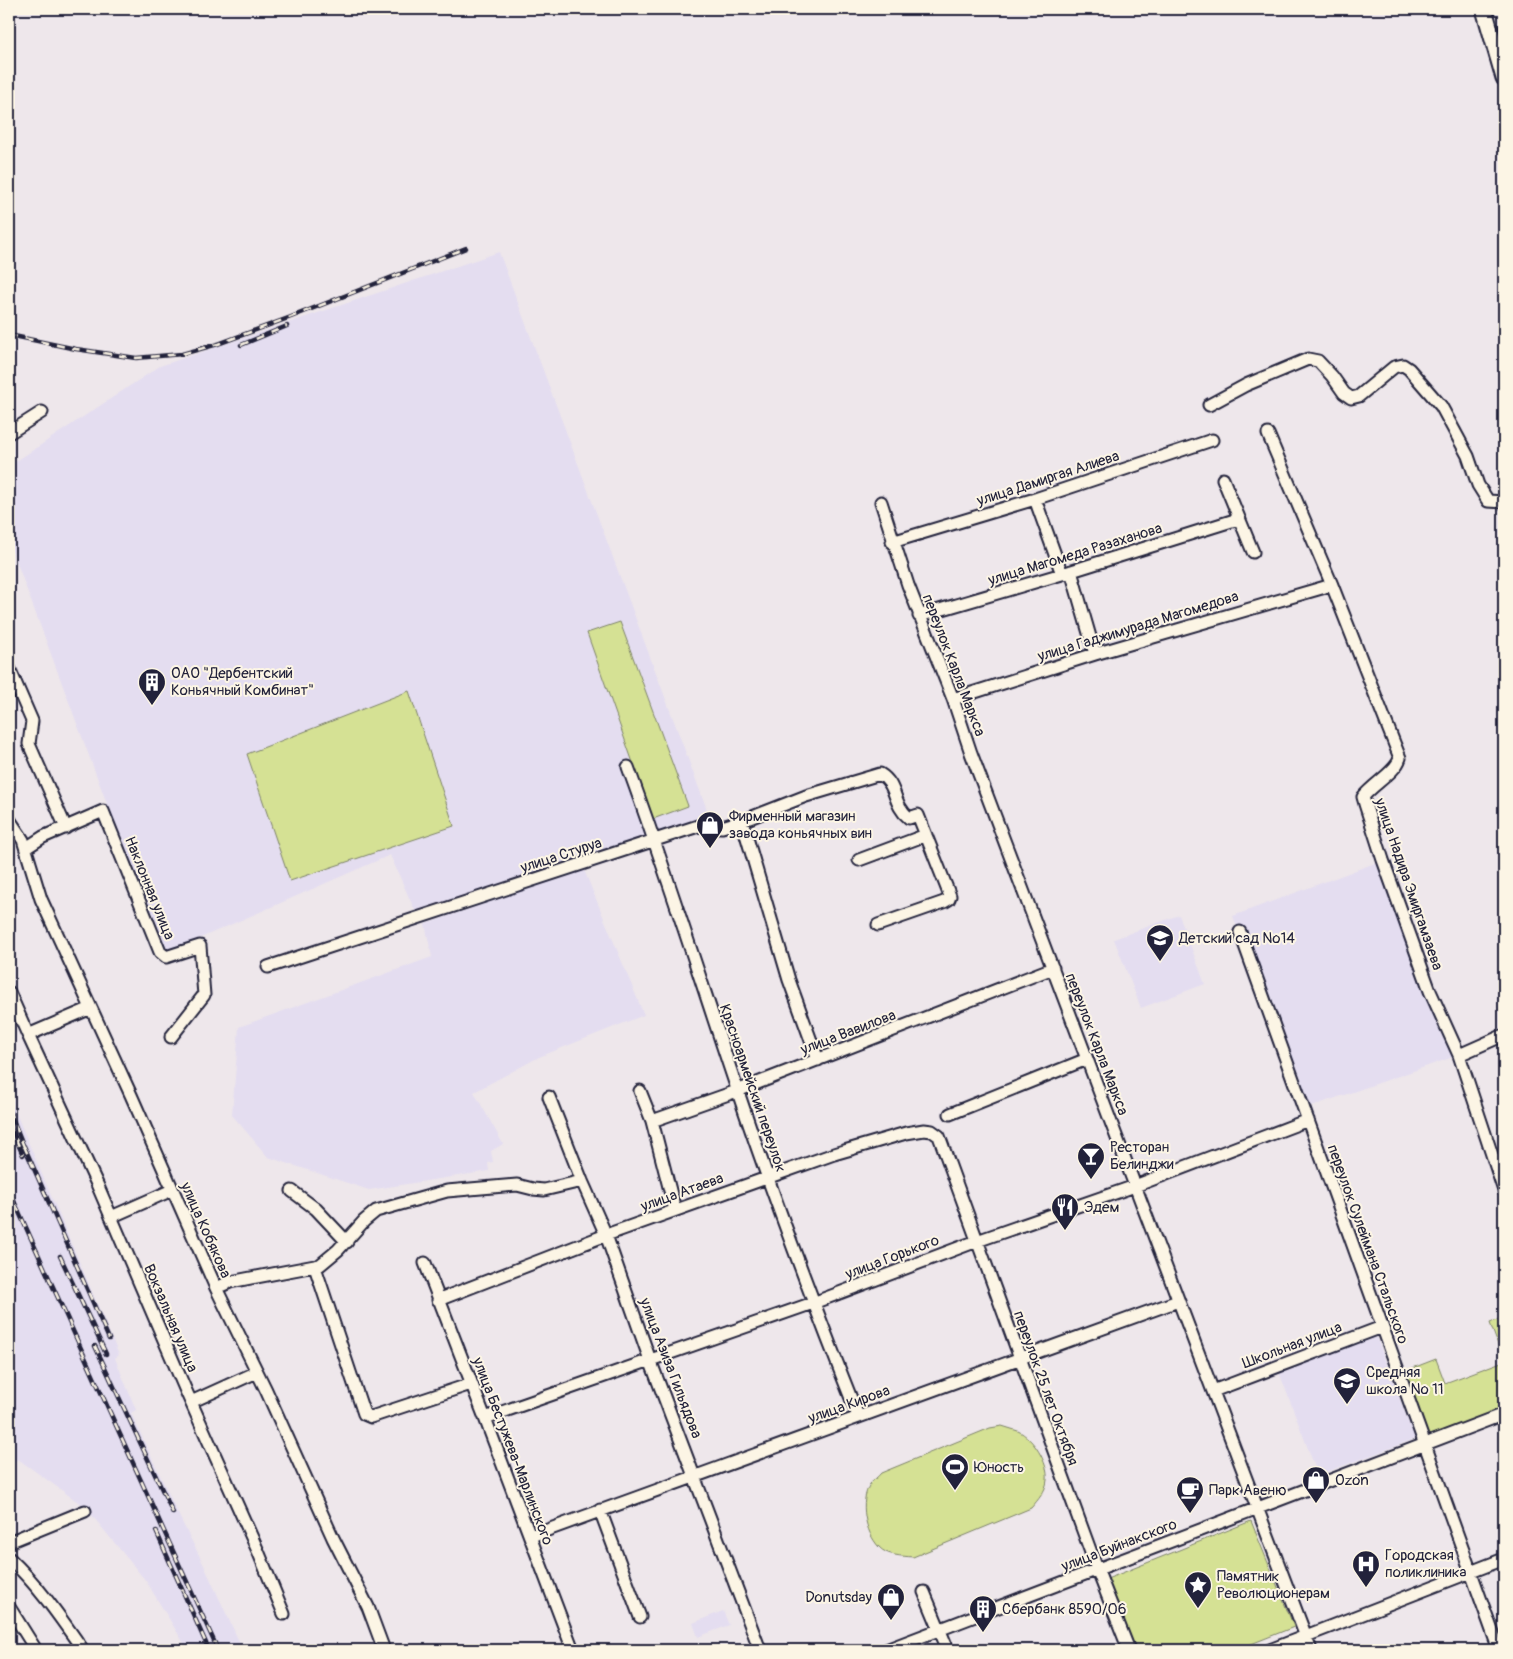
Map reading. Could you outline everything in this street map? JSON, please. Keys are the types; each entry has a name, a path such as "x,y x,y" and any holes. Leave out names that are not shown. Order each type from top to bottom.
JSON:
{"main road":[{"path":"1484,9 1504,78"}],"street":[{"path":"1209,405 1246,385 1308,359 1318,361 1332,376 1344,394 1351,398 1359,396 1394,367 1403,365 1409,369 1441,406 1468,456 1478,485 1488,501 1504,502"},
{"path":"9,433 42,412"},
{"name":"улица Надира Эмиргамзаева","path":"1268,434 1332,585 1400,758 1398,765 1371,787 1363,797 1364,804 1382,860 1430,991 1459,1055 1504,1191"},
{"name":"улица Дамиргая Алиева","path":"892,542 1035,499 1212,440"},
{"path":"1223,480 1253,552"},
{"path":"1035,499 1067,573 1095,654"},
{"name":"переулок Карла Маркса","path":"881,502 892,542 919,616 953,699 971,753 1311,1650"},
{"name":"улица Магомеда Разаханова","path":"919,616 1067,573 1238,519"},
{"name":"улица Гаджимурада Магомедова","path":"953,699 1095,654 1332,585"},
{"path":"9,668 32,721 29,744 66,828 43,837 26,848"},
{"name":"Красноармейский переулок","path":"628,766 655,840 768,1177 813,1303 858,1416"},
{"name":"улица Стуруа","path":"268,966 698,826 722,827 806,796 880,774 889,780 900,811 909,818 918,815 926,835"},
{"name":"Наклонная улица","path":"66,828 103,811 160,952 166,957 200,946 204,995 171,1037"},
{"name":"улица Кобякова","path":"9,819 24,840 42,899 216,1288 257,1372 333,1538 368,1607 384,1650"},
{"path":"742,821 789,980 818,1060"},
{"path":"859,860 926,835 950,896 950,899 944,902 878,925"},
{"name":"переулок Сулеймана Стальского","path":"1240,932 1499,1650"},
{"name":"улица Вавилова","path":"652,1121 738,1091 1053,968"},
{"name":"Вокзальная улица","path":"9,992 111,1217 284,1614"},
{"path":"28,1035 91,1008"},
{"path":"1459,1055 1504,1035"},
{"path":"950,1114 1087,1059"},
{"path":"640,1091 652,1121 675,1210"},
{"name":"улица Азиза Гильядова","path":"549,1097 582,1181 606,1234 650,1360 696,1476 760,1650"},
{"name":"улица Горького","path":"485,1418 813,1303 977,1241 1135,1186 1308,1120"},
{"name":"улица Атаева","path":"438,1300 606,1234 882,1139 924,1130 932,1131 939,1136"},
{"name":"переулок 25 лет Октября","path":"939,1136 1019,1359 1129,1650"},
{"path":"216,1288 230,1282 315,1267 333,1256 364,1221 376,1212 447,1191 517,1185 544,1190 582,1181"},
{"path":"111,1217 172,1190"},
{"path":"292,1191 322,1214 346,1242"},
{"name":"улица Бестужева-Марлинского","path":"424,1264 573,1650"},
{"path":"315,1267 364,1414 372,1417 471,1384"},
{"name":"улица Кирова","path":"530,1536 1178,1300"},
{"name":"Школьная улица","path":"1213,1391 1382,1327"},
{"path":"192,1402 257,1372"},
{"name":"улица Буйнакского","path":"886,1650 1504,1414"},
{"path":"600,1510 640,1617"},
{"path":"9,1542 85,1511"},
{"path":"9,1558 32,1580 83,1650"},
{"path":"1270,1650 1504,1558"},
{"path":"924,1592 948,1650"},
{"path":"9,1607 36,1650"}],"shaded area":[{"path":"499,252 709,815 416,913 390,855 166,953 109,809 9,542 9,466 160,366"},
{"path":"1383,860 1459,1055 1304,1109 1233,916"},
{"path":"584,870 644,1015 539,1057 474,1092 503,1144 491,1151 493,1162 488,1163 489,1171 369,1190 268,1157 232,1115 239,1027 432,957 425,924"},
{"name":"Детский сад №14","path":"1179,915 1205,984 1141,1008 1114,939"},
{"path":"9,1097 119,1355 115,1358 136,1410 131,1413 243,1650 188,1650 146,1581 85,1507 18,1459 9,1466"},
{"name":"Средняя школа № 11","path":"1376,1336 1415,1439 1318,1475 1279,1372"},
{"path":"723,1611 729,1625 698,1637 693,1623"}],"green space":[{"path":"620,622 688,806 653,819 587,633"},
{"path":"409,691 454,826 290,881 247,754"},
{"path":"1504,1317 1504,1361 1490,1323"},
{"path":"1436,1359 1445,1383 1504,1361 1504,1409 1425,1438 1400,1373"},
{"name":"Юность","path":"1002,1426 1024,1434 1043,1459 1047,1480 1039,1499 1031,1508 913,1557 890,1554 882,1550 874,1541 865,1517 865,1499 870,1484 881,1473 990,1428"},
{"path":"1251,1521 1294,1627 1236,1650 1136,1650 1107,1579"}],"railway":[{"path":"9,335 76,349 136,358 182,354 218,344 291,317 466,248"},
{"path":"241,345 287,326"},
{"path":"9,1110 26,1152"},
{"path":"9,1124 23,1155"},
{"path":"24,1146 109,1339"},
{"path":"9,1190 218,1650"},
{"path":"60,1256 106,1354"},
{"path":"95,1346 173,1513"},
{"path":"156,1531 209,1650"}],"place":[{"name":"ОАО \"Дербентский Коньячный Комбинат\"","path":"152,706"},
{"name":"Фирменный магазин завода коньячных вин","path":"710,849"},
{"name":"Детский сад №14","path":"1160,962"},
{"name":"Ресторан Белинджи","path":"1091,1180"},
{"name":"Эдем","path":"1065,1231"},
{"name":"Средняя школа № 11","path":"1347,1405"},
{"name":"Юность","path":"955,1491"},
{"name":"Ozon","path":"1316,1504"},
{"name":"Парк Авеню","path":"1190,1514"},
{"name":"Городская поликлиника","path":"1366,1588"},
{"name":"Памятник Революционерам","path":"1198,1609"},
{"name":"Donutsday","path":"891,1621"},
{"name":"Сбербанк 8590/06","path":"983,1633"}]}
